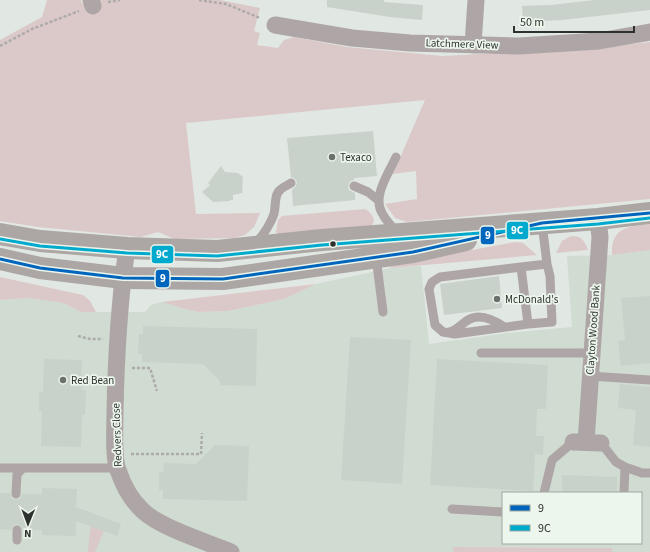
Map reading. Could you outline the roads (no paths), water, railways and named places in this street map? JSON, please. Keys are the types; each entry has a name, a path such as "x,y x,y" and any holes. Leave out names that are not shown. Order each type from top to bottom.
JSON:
{"highway":[{"path":"0,234 40,241 127,248 218,251 650,213"},
{"path":"0,259 40,268 123,278 223,279 413,252 542,223"}],"street":[{"path":"473,45 476,0"},
{"name":"Latchmere View","path":"275,25 352,38 410,43 519,46 599,41 650,32"},
{"name":"Clayton Wood Bank","path":"587,443 591,353 600,238 598,218"},
{"name":"Redvers Close","path":"127,248 123,278 116,368 115,434 116,461 124,486 132,499 144,512 158,521 231,552"}],"lane":[{"path":"396,156 380,189 378,200 381,212 399,234"},
{"path":"252,247 264,234 270,222 274,213 276,198 280,190 291,183"},
{"path":"354,186 368,192 378,200"},
{"path":"542,223 550,276 552,322 455,334 445,333 435,325 429,290 432,282 440,277 547,264"},
{"path":"376,257 383,312"},
{"path":"521,267 528,324"},
{"path":"445,333 453,332 468,320 478,318 487,318 504,327"},
{"path":"481,353 591,353"},
{"path":"590,376 650,380"},
{"path":"544,492 552,460 587,443 625,467 642,473 650,473"},
{"path":"0,468 23,468 116,461"},
{"path":"624,492 625,467"},
{"path":"16,494 17,474 23,468"},
{"path":"452,509 502,512"},
{"path":"16,540 17,530"}],"place":[{"name":"Texaco","path":"332,157"},
{"name":"McDonald's","path":"497,299"},
{"name":"Red Bean","path":"63,380"}]}
